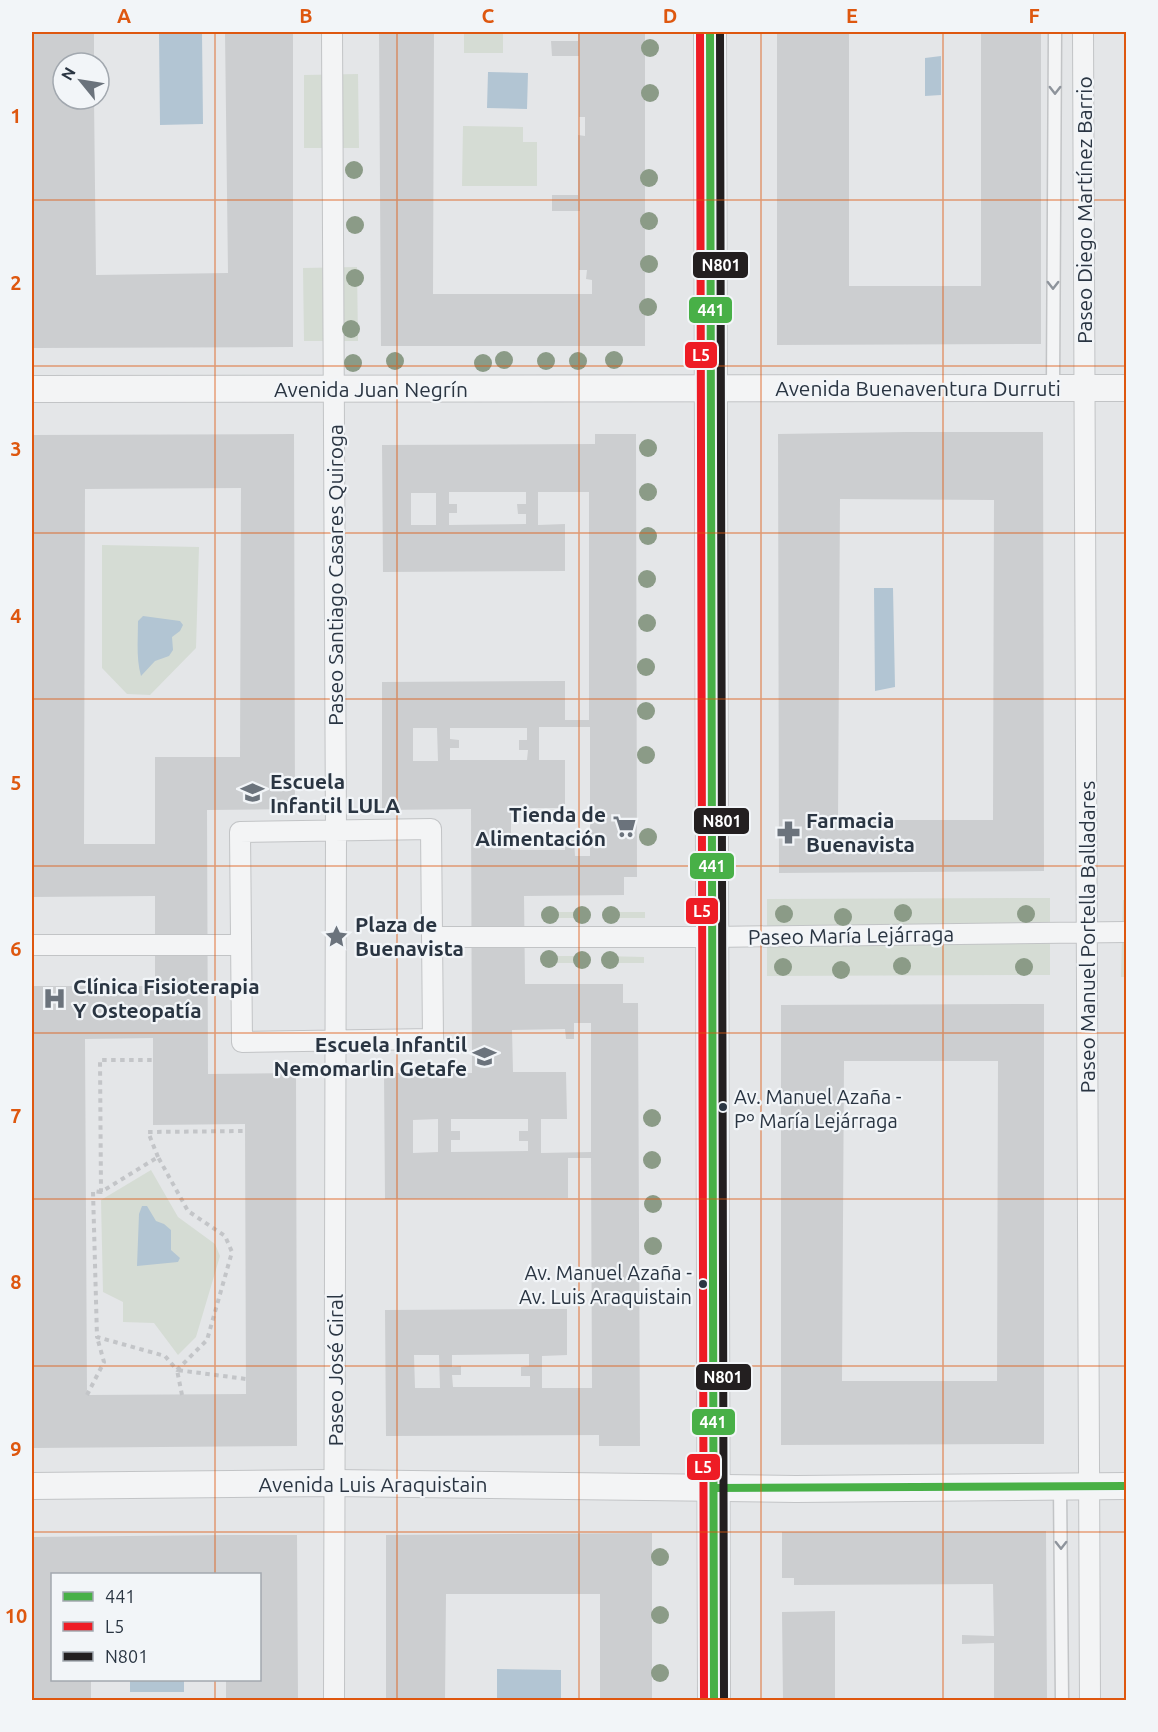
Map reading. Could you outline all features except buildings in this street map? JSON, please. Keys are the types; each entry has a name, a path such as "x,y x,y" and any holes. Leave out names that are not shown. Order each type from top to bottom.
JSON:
{"street":[{"name":"Paseo Santiago Casares Quiroga","path":"332,32 336,1041"},
{"path":"710,32 714,1701"},
{"name":"Paseo Diego Martínez Barrio","path":"1083,32 1084,388"},
{"name":"Avenida Juan Negrín","path":"32,389 710,388"},
{"name":"Avenida Buenaventura Durruti","path":"710,388 1126,388"},
{"name":"Paseo Manuel Portella Balladares","path":"1084,388 1090,1701"},
{"path":"431,829 433,1039 242,1042 240,832 336,831 431,829"},
{"name":"Paseo María Lejárraga","path":"432,937 712,937 1126,932"},
{"path":"32,945 241,945"},
{"name":"Paseo José Giral","path":"334,1701 336,1041"},
{"name":"Avenida Luis Araquistain","path":"32,1486 334,1483 796,1489 1126,1486"}],"lane":[{"path":"1053,387 1055,32"},
{"path":"1060,1486 1062,1701"}],"path":[{"path":"101,1192 100,1060 153,1060"},
{"path":"177,1370 207,1340 232,1252 225,1236 188,1211 158,1157 148,1132 244,1131"},
{"path":"87,1395 104,1362 97,1337 93,1191 101,1192 158,1157"},
{"path":"97,1337 165,1356 177,1370 182,1395"},
{"path":"177,1370 246,1379"}],"shaded area":[{"path":"464,32 503,32 503,53 464,53"},
{"path":"358,74 359,148 304,148 304,75"},
{"path":"463,126 523,127 523,142 537,142 537,186 462,186"},
{"path":"357,267 358,341 304,341 303,268"},
{"path":"102,545 199,547 196,648 150,695 127,694 102,668"},
{"path":"1050,898 1050,975 767,976 767,899"},
{"path":"1123,900 1126,900 1126,977 1121,977"},
{"path":"546,912 587,912 586,918 546,918"},
{"path":"604,912 645,912 645,918 604,918"},
{"path":"545,956 586,956 586,963 545,963"},
{"path":"603,956 644,957 644,963 603,963"},
{"path":"151,1170 178,1217 215,1244 220,1256 196,1337 178,1355 154,1323 123,1322 123,1302 103,1292 101,1200"}],"water":[{"path":"202,33 203,124 160,125 159,34"},
{"path":"941,56 941,95 925,96 925,58"},
{"path":"488,72 528,73 527,109 487,108"},
{"path":"874,588 893,588 895,687 875,691"},
{"path":"143,616 180,621 183,625 180,631 172,637 173,650 169,656 155,661 141,676 138,655 138,621"},
{"path":"142,1206 147,1206 156,1221 171,1230 171,1250 180,1258 178,1262 137,1266 139,1214"},
{"path":"497,1669 561,1670 561,1700 497,1700"},
{"path":"130,1681 184,1681 184,1692 130,1692"}],"transit line":[{"name":"L5","path":"700,32 704,1700"},
{"name":"441","path":"710,32 714,1700"},
{"name":"N801","path":"720,32 724,1700"},
{"name":"441","path":"714,1488 1126,1486"}],"place":[{"name":"Escuela Infantil LULA","path":"252,793"},
{"name":"Tienda de Alimentación","path":"624,826"},
{"name":"Farmacia Buenavista","path":"788,832"},
{"name":"Plaza de Buenavista","path":"337,936"},
{"name":"Clínica Fisioterapia Y Osteopatía","path":"55,998"},
{"name":"Escuela Infantil Nemomarlin Getafe","path":"485,1056"},
{"name":"Av. Manuel Azaña - Pº María Lejárraga","path":"723,1107"},
{"name":"Av. Manuel Azaña - Av. Luis Araquistain","path":"703,1284"}]}
